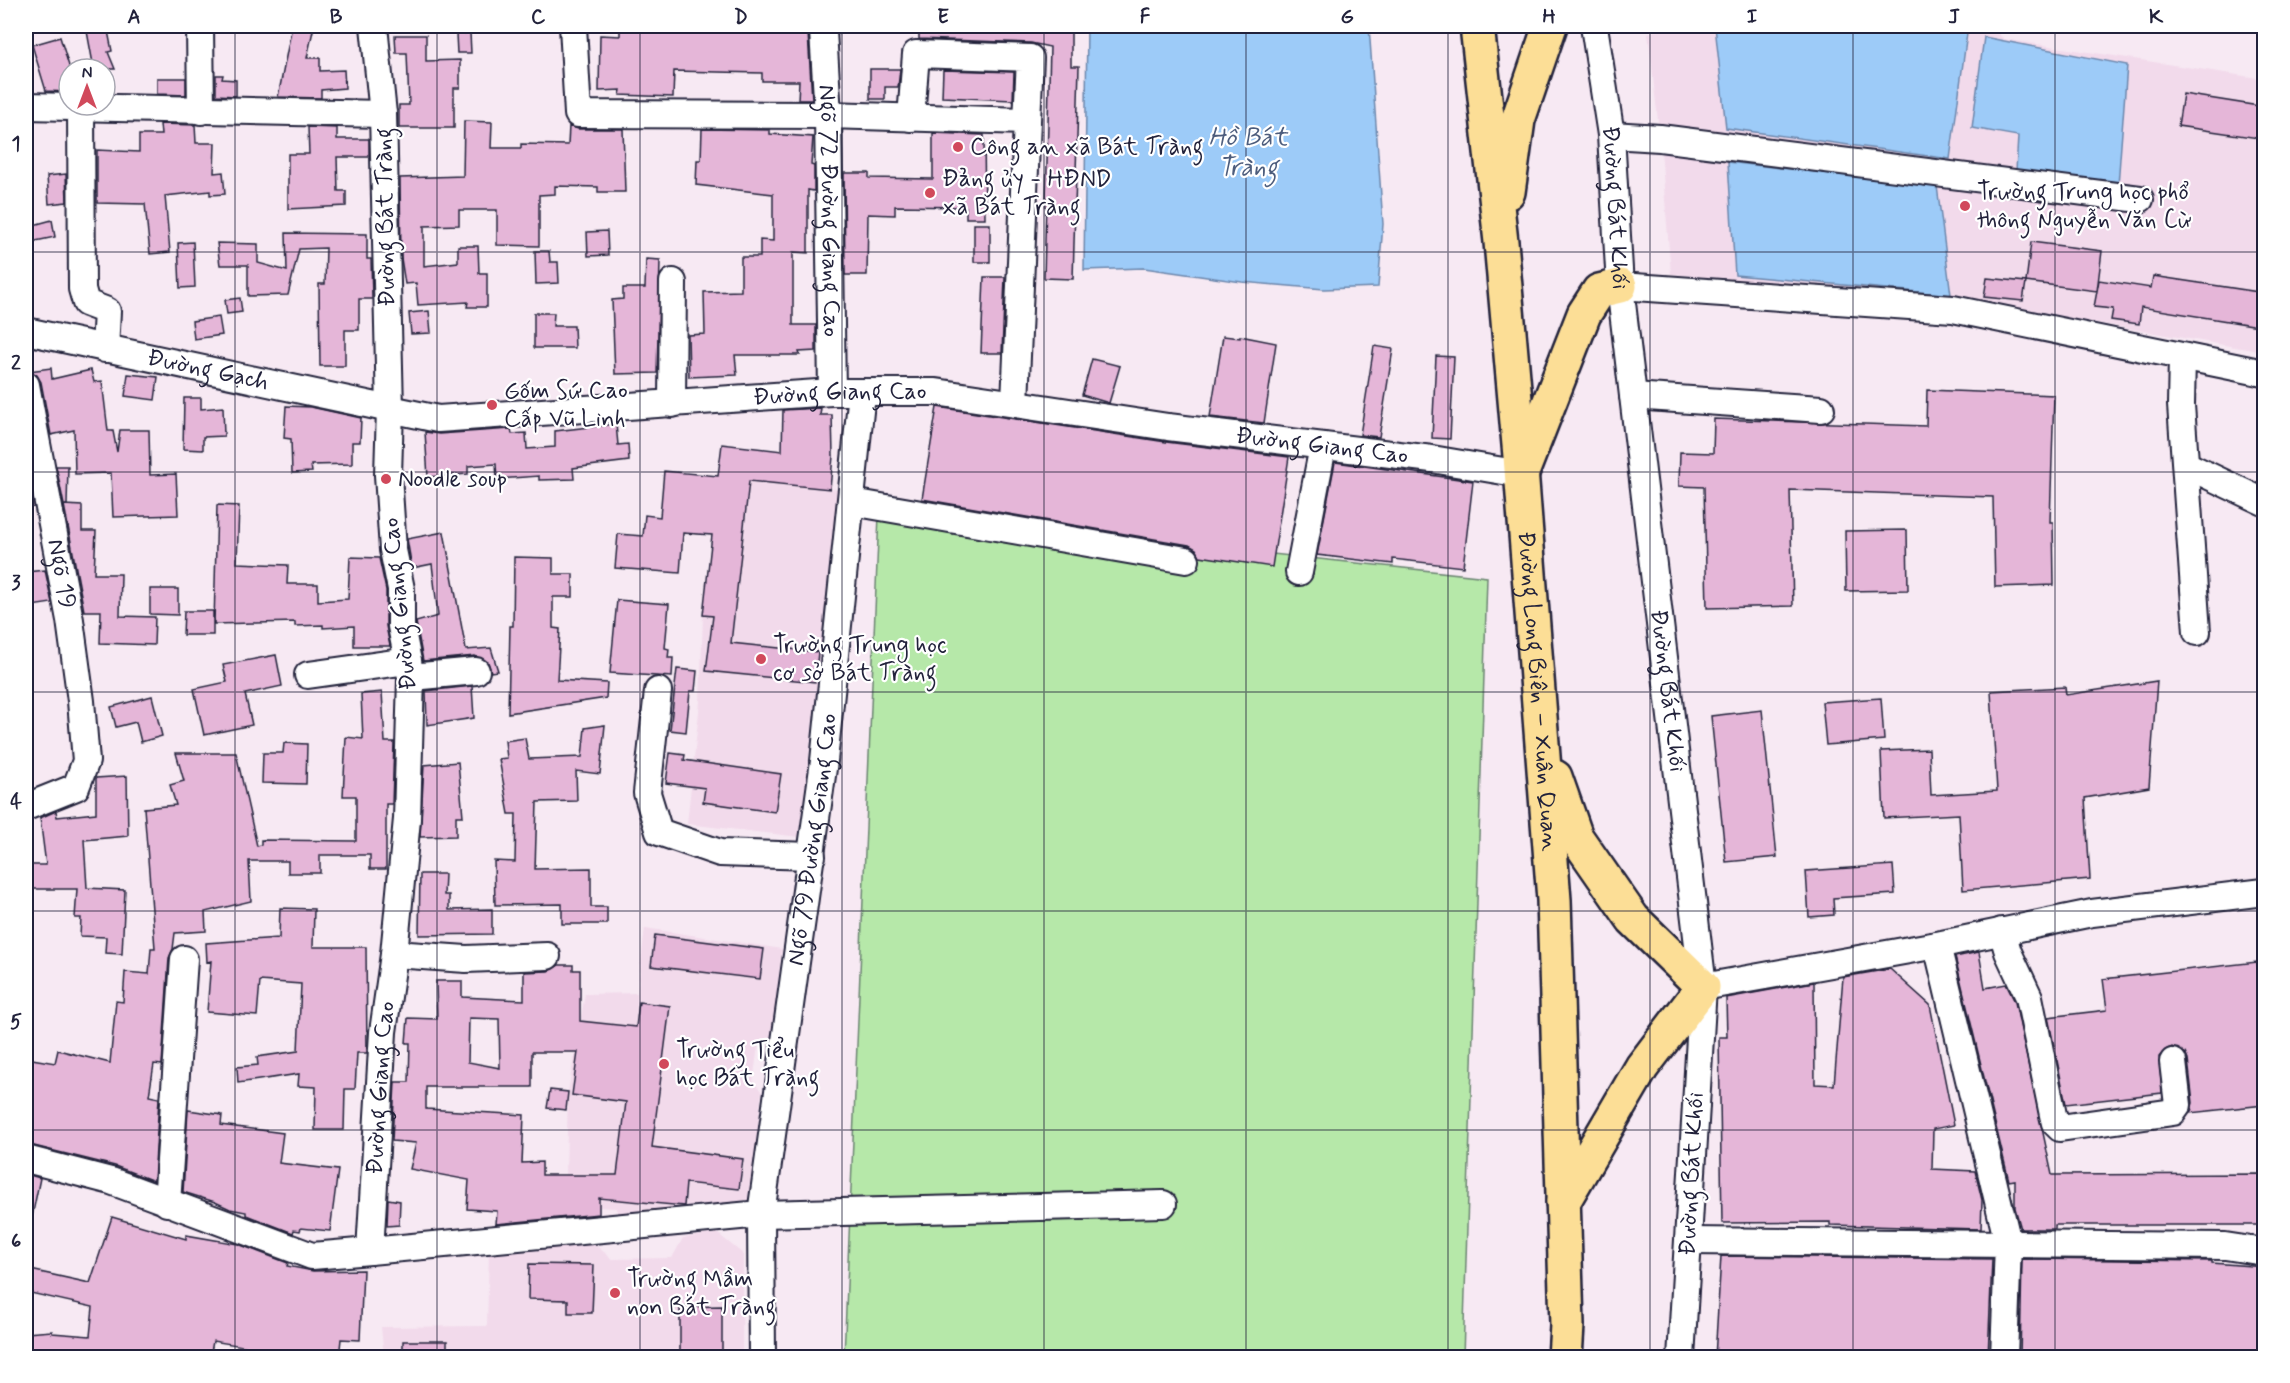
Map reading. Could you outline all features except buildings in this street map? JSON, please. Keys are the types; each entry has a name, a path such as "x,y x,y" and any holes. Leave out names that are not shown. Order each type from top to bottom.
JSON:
{"main road":[{"name":"Đường Long Biên – Xuân Quan","path":"1477,26 1501,242 1554,900 1567,1325 1565,1358"},
{"path":"1501,242 1518,120 1550,26"},
{"path":"1521,474 1584,314 1599,291 1620,286"},
{"path":"1540,734 1576,837 1633,919 1703,987 1642,1067 1563,1202"}],"street":[{"path":"201,26 201,111"},
{"name":"Đường Bát Tràng","path":"374,26 383,114 390,409"},
{"path":"573,26 578,114 828,115 1027,121"},
{"name":"Đường Bát Khối","path":"1594,26 1611,135 1620,286 1703,987 1681,1358"},
{"name":"Ngõ 72 Đường Giang Cao","path":"823,31 828,115 832,392"},
{"path":"911,118 916,54 1030,58 1015,403"},
{"path":"26,106 57,108"},
{"path":"117,110 383,114"},
{"path":"81,117 82,289 86,303 106,311 105,349"},
{"path":"1611,135 1660,138 2139,199"},
{"path":"672,404 673,282"},
{"path":"1620,286 1953,309 2265,374"},
{"name":"Đường Gạch","path":"26,331 390,409"},
{"path":"2182,357 2181,405 2198,632"},
{"name":"Ngõ 19","path":"26,385 70,620 86,761 76,787 26,807"},
{"name":"Đường Giang Cao","path":"370,1251 384,1032 407,819 410,669 401,626 401,589 393,550 388,475 390,409 438,419 832,392 936,392 1168,427 1432,459 1521,474"},
{"name":"Ngõ 79 Đường Giang Cao","path":"762,1358 761,1214 812,856 852,502 862,392"},
{"path":"1633,396 1821,409"},
{"path":"1299,572 1323,446"},
{"path":"2186,465 2265,502"},
{"path":"852,502 1186,560"},
{"path":"308,675 410,669 476,670"},
{"path":"657,691 647,793 659,832 720,853 812,856"},
{"path":"1703,987 1937,945 2092,913 2265,892"},
{"path":"2002,931 2008,952 2029,998 2053,1115 2055,1123 2060,1128 2173,1112 2178,1104 2173,1062"},
{"path":"1937,945 2008,1243 2004,1358"},
{"path":"394,954 466,959 547,956"},
{"path":"166,1203 184,959"},
{"path":"26,1159 111,1181 312,1256 761,1214 1163,1204"},
{"path":"1689,1241 2225,1246 2265,1252"}],"shaded area":[{"name":"Trường Trung học phổ thông Nguyễn Văn Cừ","path":"1673,26 1990,26 2004,39 2264,79 2264,352 1965,300 1671,274 1660,138 1648,33"},
{"name":"Trường Trung học cơ sở Bát Tràng","path":"722,444 833,456 830,489 839,490 800,837 687,824 700,702 703,615"},
{"name":"Trường Tiểu học Bát Tràng","path":"645,928 782,949 772,1039 758,1046 753,1081 762,1092 749,1200 621,1217 616,1208 599,1207 599,1175 566,1175 568,1092 585,994 637,993"},
{"name":"Trường Mầm non Bát Tràng","path":"717,1233 743,1254 742,1357 384,1357 381,1327 487,1326 489,1250 592,1242 612,1259 672,1258 683,1238"}],"green space":[{"path":"879,515 915,516 1487,577 1463,1357 844,1358"}],"water":[{"name":"Hồ Bát Tràng","path":"1087,26 1369,26 1383,224 1378,287 1324,289 1242,282 1144,268 1084,270"},
{"path":"1715,26 1968,26 1950,159 1726,128"},
{"path":"1984,37 2127,65 2118,185 2016,171 2018,136 1972,128"},
{"path":"1728,162 1937,186 1951,295 1735,275"}],"place":[{"name":"Công an xã Bát Tràng","path":"958,147"},
{"name":"Đảng ủy - HĐND xã Bát Tràng","path":"930,193"},
{"name":"Trường Trung học phổ thông Nguyễn Văn Cừ","path":"1965,206"},
{"name":"Gốm Sứ Cao Cấp Vũ Linh","path":"492,405"},
{"name":"Noodle soup","path":"386,479"},
{"name":"Trường Trung học cơ sở Bát Tràng","path":"761,659"},
{"name":"Trường Tiểu học Bát Tràng","path":"664,1064"},
{"name":"Trường Mầm non Bát Tràng","path":"615,1293"}]}
